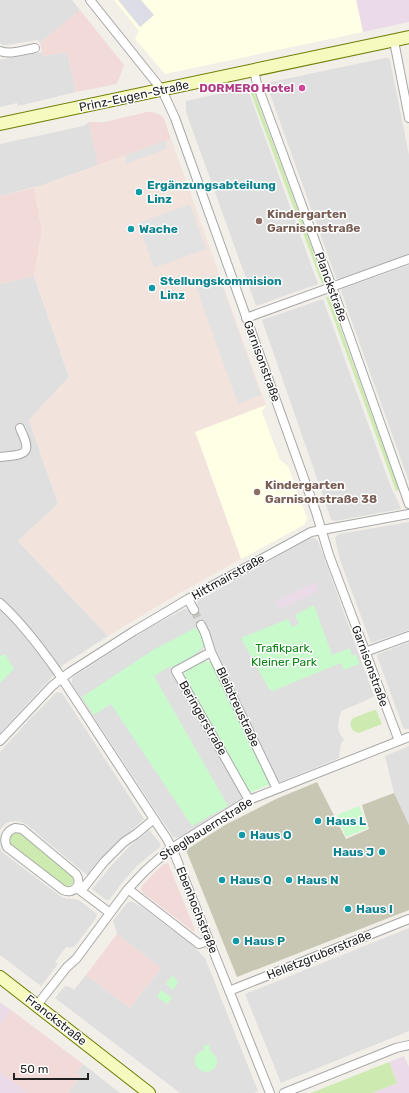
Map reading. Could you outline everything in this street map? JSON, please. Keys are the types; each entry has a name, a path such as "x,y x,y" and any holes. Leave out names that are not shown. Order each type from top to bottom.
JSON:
{"main road":[{"name":"Prinz-Eugen-Straße","path":"0,124 409,37"},
{"name":"Franckstraße","path":"0,977 149,1093"}],"street":[{"name":"Garnisonstraße","path":"90,0 162,90 175,118 314,505 329,556 399,741"},
{"path":"394,40 409,118"},
{"path":"0,51 12,52 35,48"},
{"name":"Planckstraße","path":"254,70 257,84 409,504"},
{"path":"246,318 409,259"},
{"path":"0,457 22,454 25,452 27,449 26,444 20,428"},
{"name":"Hittmairstraße","path":"0,741 52,686 62,678 134,631 188,599 306,534 321,529 409,514"},
{"path":"188,599 194,610"},
{"path":"0,603 11,613 37,644 62,678"},
{"name":"Bleibtreustraße","path":"201,625 211,652 277,789"},
{"path":"366,652 409,636"},
{"name":"Beringerstraße","path":"211,652 176,671 249,800"},
{"name":"Ebenhochstraße","path":"62,678 172,848 270,1093"},
{"name":"Stieglbauernstraße","path":"37,1005 67,967 76,959 128,889 145,871 172,848 249,800 409,737"},
{"path":"79,889 79,880 76,874 22,829 15,828 8,832 5,839 7,847 63,890 69,892 79,889 124,842 154,819"},
{"path":"79,889 110,913"},
{"path":"128,889 199,944 209,941"},
{"name":"Helletzgruberstraße","path":"229,991 409,919"},
{"path":"284,1093 396,1048 409,1045"}],"shaded area":[{"path":"0,0 72,0 80,10 40,43 38,40 3,45 0,43"},
{"path":"114,0 356,0 363,32 165,74 135,39 139,31"},
{"path":"118,0 141,0 154,15 140,27"},
{"path":"356,0 409,0 409,22 363,32"},
{"path":"80,10 124,65 117,84 76,92 67,52 43,56 40,43"},
{"path":"42,52 44,56 67,52 76,92 18,106 17,103 0,107 0,60"},
{"path":"385,58 390,60 409,155 409,254 338,279 336,278 266,83"},
{"path":"244,88 248,90 318,284 256,306 186,112 186,101"},
{"path":"147,112 161,115 164,119 171,139 98,165 89,122 105,122"},
{"path":"89,122 98,165 43,185 0,196 0,144 83,126"},
{"path":"171,139 266,405 195,432 241,559 178,594 108,636 18,541 58,504 29,420 69,377 34,276 42,231 34,188"},
{"path":"167,140 166,149 125,164 126,155"},
{"path":"34,188 42,231 34,276 0,284 0,196"},
{"path":"190,204 206,249 154,268 138,223"},
{"path":"409,265 409,482 341,291 342,289"},
{"path":"218,275 261,395 238,404 193,279"},
{"path":"34,276 69,377 29,420 58,504 18,541 108,636 63,665 0,733 0,284"},
{"path":"323,299 392,490 401,509 335,521 331,519 262,320"},
{"name":"Kindergarten Garnisonstraße 38","path":"266,405 262,412 280,460 288,466 307,518 304,525 241,559 195,431"},
{"path":"409,522 409,630 371,643 340,560 335,538 339,534"},
{"path":"314,538 318,541 374,696 341,711 338,728 344,740 341,743 339,758 280,782 277,779 205,627 205,646 201,652 172,669 244,798 180,837 173,837 72,684 73,677 149,628 184,609 196,609 198,601 309,539"},
{"path":"315,582 318,591 280,609 276,601"},
{"path":"409,642 409,729 404,729 377,656 378,654"},
{"path":"57,692 62,693 144,819 102,859 88,876 26,824 15,821 9,822 0,830 0,752"},
{"path":"409,746 409,825 394,793 385,756"},
{"path":"317,782 346,839 369,829 362,805 394,793 409,825 409,910 237,977 186,850 225,825 276,799"},
{"path":"149,830 161,844 160,847 138,865 109,900 106,900 92,889 129,847"},
{"path":"0,848 2,852 60,896 79,900 97,914 96,918 75,946 70,948 66,947 55,962 58,964 41,986 0,955"},
{"path":"168,863 195,930 194,932 141,890 142,886 157,870 164,864"},
{"path":"131,901 142,907 193,946 205,958 258,1091 254,1093 180,1093 55,998 65,986 74,990 86,975 130,1008 161,968 117,934 113,921 127,903"},
{"path":"409,928 409,1031 281,1083 245,994"},
{"path":"117,934 161,968 130,1008 86,975"},
{"path":"0,1002 11,1010 0,1025"},
{"path":"11,1010 83,1064 76,1073 81,1076 68,1093 28,1093 0,1072 0,1025"},
{"path":"404,1056 409,1067 409,1093 372,1093 397,1083 389,1062"},
{"path":"83,1064 120,1093 68,1093 81,1076 76,1073"},
{"path":"0,1072 28,1093 0,1093"}],"green space":[{"path":"249,88 253,89 324,280 322,284"},
{"path":"326,297 329,297 330,299 399,490 396,491"},
{"name":"Trafikpark, Kleiner Park","path":"314,605 332,655 350,648 352,656 356,654 359,664 344,670 341,663 275,690 275,692 269,689 241,638 288,619 292,627 299,624 295,615"},
{"path":"199,626 204,640 203,647 195,654 172,668 170,666 154,676 228,806 192,826 111,704 94,715 82,697 153,650"},
{"path":"5,654 14,669 0,683 0,656"},
{"path":"205,661 214,664 271,784 249,793 227,751 184,678 187,670"},
{"path":"376,710 382,724 359,733 352,729 351,720 353,718"},
{"path":"359,806 368,828 346,837 337,815"},
{"path":"17,832 72,876 74,880 72,884 65,887 12,846 9,841 10,836"},
{"path":"173,975 178,983 173,990 166,984"},
{"path":"161,990 172,998 167,1004 157,997"},
{"path":"204,1045 210,1045 210,1051 215,1055 217,1060 217,1065 211,1071 206,1072 201,1071 195,1064 196,1055 204,1050"},
{"path":"389,1062 397,1083 372,1093 311,1093"}],"tunnel":[{"path":"194,610 201,625"}],"place":[{"name":"DORMERO Hotel","path":"302,88"},
{"name":"Ergänzungsabteilung Linz","path":"139,192"},
{"name":"Kindergarten Garnisonstraße","path":"259,221"},
{"name":"Wache","path":"131,229"},
{"name":"Stellungskommision Linz","path":"152,288"},
{"name":"Kindergarten Garnisonstraße 38","path":"257,492"},
{"name":"Haus L","path":"318,821"},
{"name":"Haus O","path":"242,835"},
{"name":"Haus J","path":"382,852"},
{"name":"Haus Q","path":"222,880"},
{"name":"Haus N","path":"289,880"},
{"name":"Haus I","path":"348,909"},
{"name":"Haus P","path":"236,941"}]}
